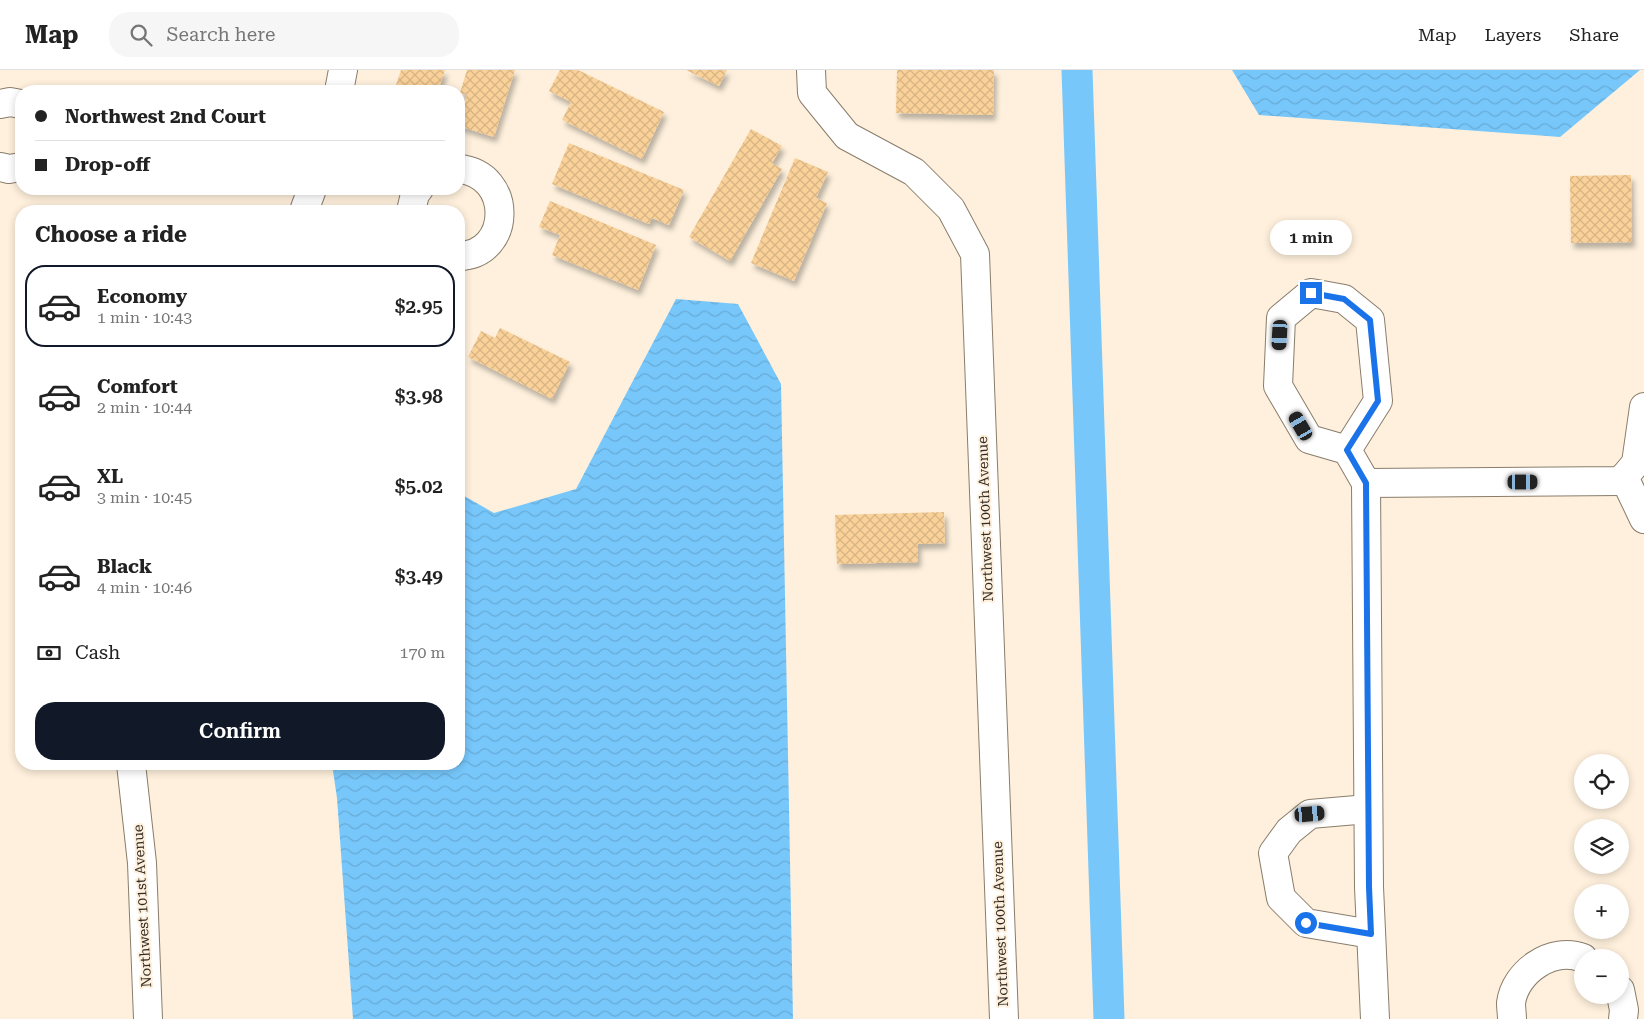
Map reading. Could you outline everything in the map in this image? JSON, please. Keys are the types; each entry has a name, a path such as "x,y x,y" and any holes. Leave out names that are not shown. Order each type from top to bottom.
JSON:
{"street":[{"path":"340,85 343,70"},
{"name":"Northwest 100th Avenue","path":"812,82 847,136 914,172 951,209 975,254 1004,1019"},
{"path":"0,104 15,103"},
{"path":"0,167 15,168"},
{"path":"465,169 481,176 492,187 499,201 500,216 496,231 489,243 478,251 465,256"},
{"path":"1347,450 1378,401 1370,320 1344,299 1311,293 1281,318 1278,386 1309,439 1347,450 1366,483 1369,887 1375,1019"},
{"path":"1366,483 1621,481 1636,463 1644,407"},
{"path":"1624,477 1644,519"},
{"name":"Northwest 101st Avenue","path":"132,770 142,863 148,1019"},
{"path":"1368,809 1310,814 1288,831 1273,853 1280,898 1306,923 1371,934"},
{"path":"1512,1019 1511,1003 1517,986 1528,971 1543,960 1560,955 1574,957"},
{"path":"1623,1004 1623,1019"}],"water":[{"path":"1232,70 1640,70 1560,137 1259,115"},
{"path":"676,299 738,304 781,384 793,1019 353,1019 337,798 333,770 465,770 465,496 494,513 576,489"}],"building":[{"path":"401,70 445,70 440,85 396,85"},
{"path":"467,70 515,70 494,137 465,128 465,103 467,95 465,94 465,85 462,85"},
{"path":"560,70 578,70 664,112 642,159 562,120 571,102 549,91"},
{"path":"686,70 727,70 719,86"},
{"path":"897,70 994,70 993,115 896,113"},
{"path":"751,129 782,146 772,163 782,169 730,261 689,237"},
{"path":"569,143 684,190 669,225 652,218 649,224 552,184"},
{"path":"795,158 828,172 816,198 827,203 794,281 751,263"},
{"path":"1631,175 1632,242 1571,243 1570,176"},
{"path":"550,201 656,245 638,290 552,255 560,235 539,227"},
{"path":"500,328 570,362 552,399 468,357 481,331 495,338"},
{"path":"944,512 945,543 918,544 918,562 837,564 835,515"}],"waterway":[{"path":"1077,70 1109,1019"}],"route":[{"path":"1306,923 1371,934 1366,483 1347,450 1378,401 1370,320 1344,299 1311,293"}]}
